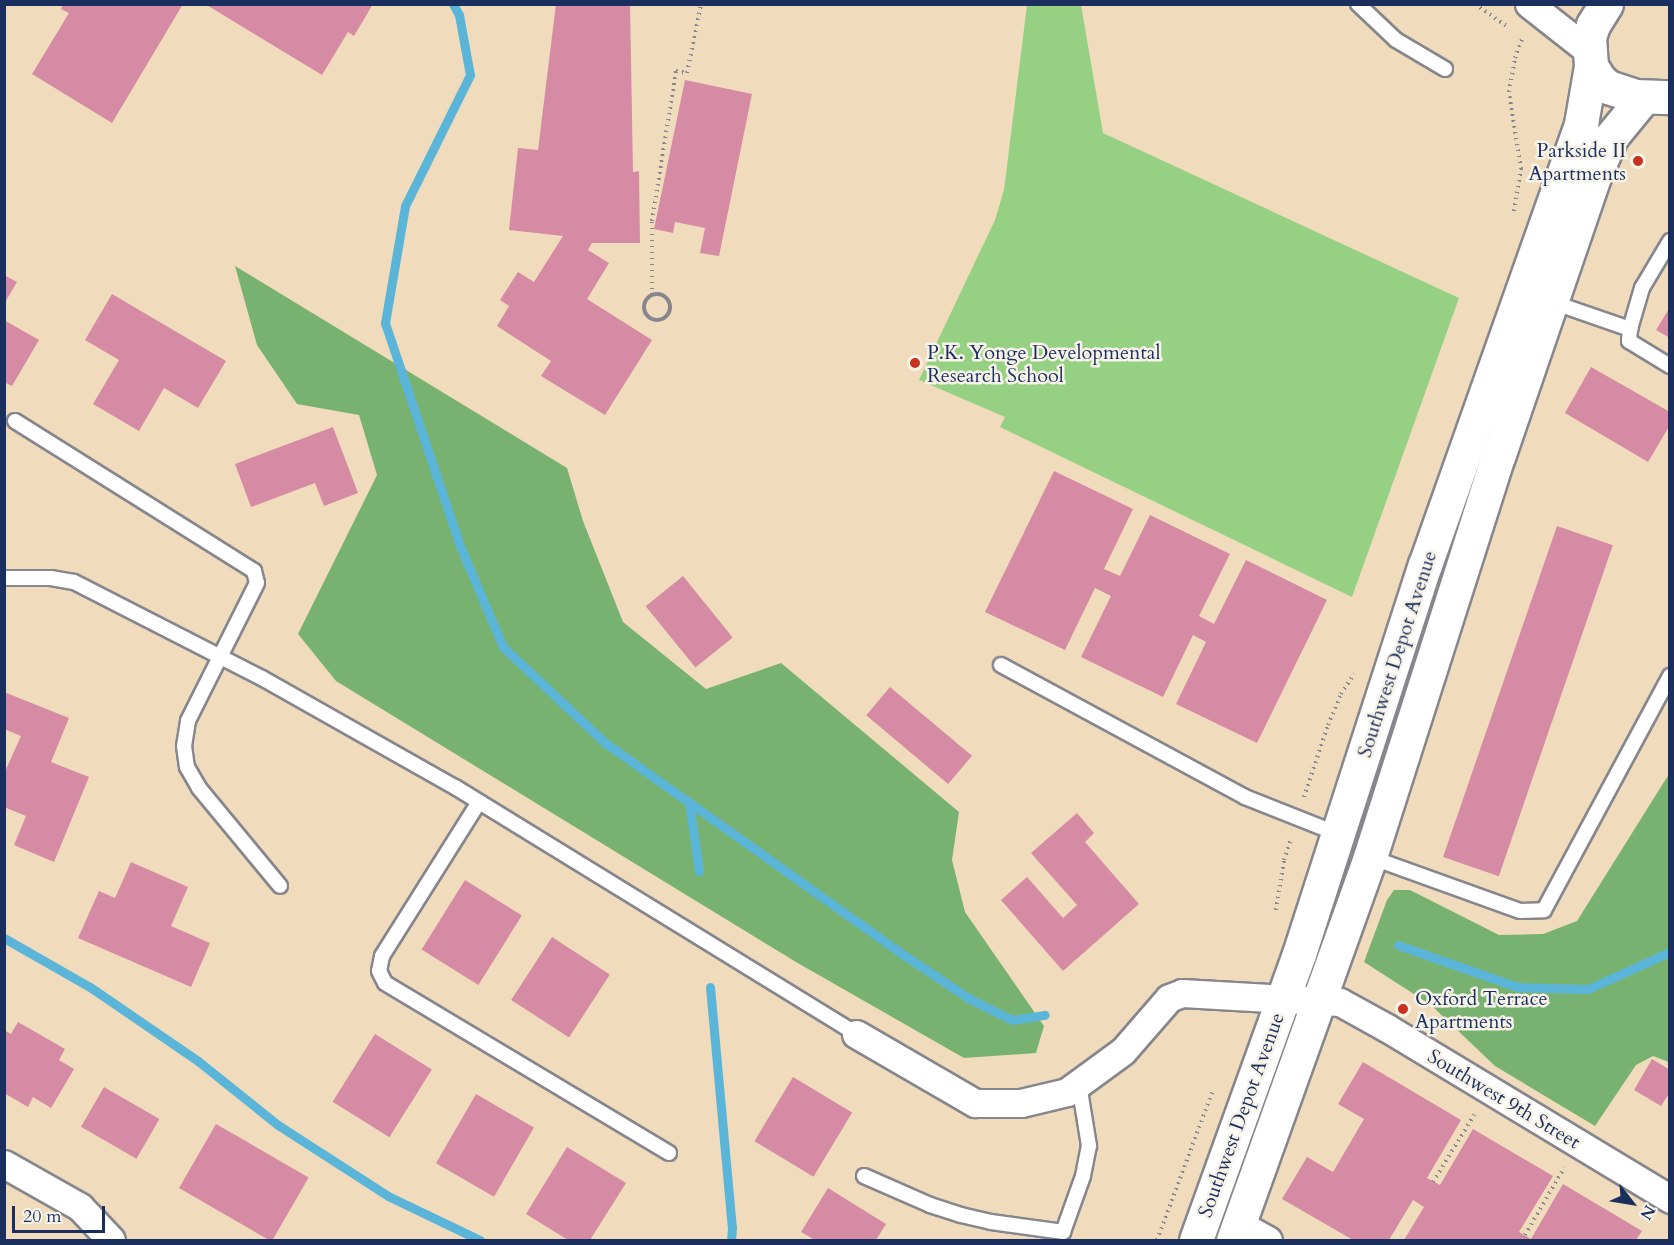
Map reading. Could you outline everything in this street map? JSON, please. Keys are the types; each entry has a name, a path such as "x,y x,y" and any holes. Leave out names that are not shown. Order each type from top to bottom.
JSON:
{"street":[{"name":"Southwest Depot Avenue","path":"1196,1240 1282,1000 1425,565 1537,298 1581,124 1593,25 1606,4"},
{"path":"1528,17 1590,58 1608,87 1656,97"},
{"path":"1268,1240 1236,1232 1370,857 1480,511 1537,298 1611,137 1656,97"},
{"name":"Southwest 9th Street","path":"856,1034 975,1102 1021,1102 1067,1092 1079,1084 1124,1051 1169,998 1182,993 1200,993 1238,999 1340,1002 1670,1199"},
{"path":"4,1164 80,1207 111,1240"}],"lane":[{"path":"1358,4 1395,40 1445,69"},
{"path":"1670,241 1642,288 1629,329 1629,341 1670,366"},
{"path":"1537,298 1629,329"},
{"path":"15,421 254,571 257,583 188,721 184,746 187,767 199,788 280,886"},
{"path":"4,578 51,578 74,582 219,655 479,801 856,1034"},
{"path":"1001,665 1245,797 1338,834"},
{"path":"1370,857 1520,910 1544,910 1670,676"},
{"path":"479,801 382,956 379,971 385,983 669,1153"},
{"path":"864,1176 930,1205 961,1215 991,1222 1063,1232 1083,1176 1089,1146 1079,1084"}],"path":[{"path":"652,295 663,296 669,302 670,309 666,316 658,320 647,314 646,301 652,295 652,221 676,71 687,73 701,4"},
{"path":"1475,4 1522,36"},
{"path":"1513,216 1521,169 1509,92 1515,58 1528,17"},
{"path":"1302,801 1328,725 1341,694 1359,665"},
{"path":"1274,917 1280,898 1284,860 1292,834"},
{"path":"1156,1240 1215,1085"},
{"path":"1433,1182 1476,1112"},
{"path":"1525,1235 1565,1165"}],"green space":[{"path":"1027,5 1081,5 1103,133 1459,298 1352,597 1000,427 1005,417 919,380 995,220 1004,190"},
{"path":"235,266 567,468 583,521 623,622 706,689 781,663 959,812 952,860 965,912 1044,1026 1036,1053 964,1058 796,962 336,681 298,634 377,475 359,415 297,404 257,345"},
{"path":"1669,774 1669,1062 1653,1056 1636,1065 1595,1126 1495,1066 1431,1005 1364,962 1387,900 1394,890 1410,890 1499,935 1543,934 1577,921"}],"building":[{"path":"63,4 183,4 112,123 32,74 69,13 61,9"},
{"path":"205,4 373,4 354,36 348,32 322,75"},
{"path":"556,4 630,4 633,172 639,171 640,243 592,243 588,250 609,263 587,299 652,340 605,415 541,376 551,361 497,326 509,306 500,300 518,272 534,282 563,236 509,230 518,148 538,150"},
{"path":"685,80 752,94 719,256 700,253 705,228 675,222 673,233 654,229"},
{"path":"4,275 17,282 4,304"},
{"path":"112,294 226,361 198,408 164,388 139,431 93,404 119,360 85,340"},
{"path":"1670,307 1670,338 1656,330"},
{"path":"4,320 39,340 12,386 4,382"},
{"path":"1591,367 1670,412 1670,425 1648,462 1565,413"},
{"path":"333,427 358,493 324,506 315,483 251,507 235,464"},
{"path":"1054,471 1133,509 1104,569 1120,576 1150,515 1230,554 1199,616 1214,624 1246,560 1327,600 1257,743 1176,704 1206,642 1193,635 1163,697 1081,657 1111,596 1095,588 1065,650 985,612"},
{"path":"1557,526 1613,545 1499,876 1443,857"},
{"path":"683,576 733,637 695,668 646,606"},
{"path":"890,687 972,756 948,784 866,715"},
{"path":"4,692 69,718 51,762 89,777 54,862 14,845 26,816 4,807 4,774 21,736 4,729"},
{"path":"1077,813 1094,833 1085,842 1139,904 1063,971 1001,900 1027,877 1063,918 1077,905 1031,853"},
{"path":"131,862 188,887 171,926 210,943 191,987 78,938 99,891 115,898"},
{"path":"465,880 522,916 478,985 422,950"},
{"path":"552,937 610,975 569,1037 511,1000"},
{"path":"18,1022 65,1049 59,1060 74,1069 51,1108 33,1097 28,1107 4,1093 4,1030 11,1034"},
{"path":"375,1034 432,1070 389,1137 333,1102"},
{"path":"1652,1059 1670,1070 1670,1092 1661,1106 1634,1090"},
{"path":"1363,1062 1461,1120 1427,1178 1440,1185 1473,1129 1553,1176 1519,1232 1531,1239 1563,1184 1642,1231 1636,1240 1404,1240 1424,1207 1413,1200 1389,1240 1353,1240 1282,1199 1307,1157 1333,1172 1364,1119 1338,1104"},
{"path":"793,1077 852,1113 814,1177 754,1141"},
{"path":"104,1087 159,1119 136,1159 81,1127"},
{"path":"476,1094 534,1128 494,1197 436,1163"},
{"path":"216,1124 309,1178 273,1240 179,1188"},
{"path":"567,1147 626,1183 590,1240 568,1240 526,1214"},
{"path":"828,1188 886,1224 876,1240 815,1240 801,1232"}],"waterway":[{"path":"453,4 459,15 470,75 405,206 385,323 460,546 503,647 604,742 907,957 970,999 1012,1020 1045,1015"},
{"path":"689,802 699,871"},
{"path":"4,938 90,987 198,1061 278,1125 388,1196 480,1240"},
{"path":"1398,945 1517,987 1588,989 1670,952"},
{"path":"710,987 732,1227 731,1240"}],"place":[{"name":"Parkside II Apartments","path":"1638,161"},
{"name":"P.K. Yonge Developmental Research School","path":"915,363"},
{"name":"Oxford Terrace Apartments","path":"1403,1009"}]}
